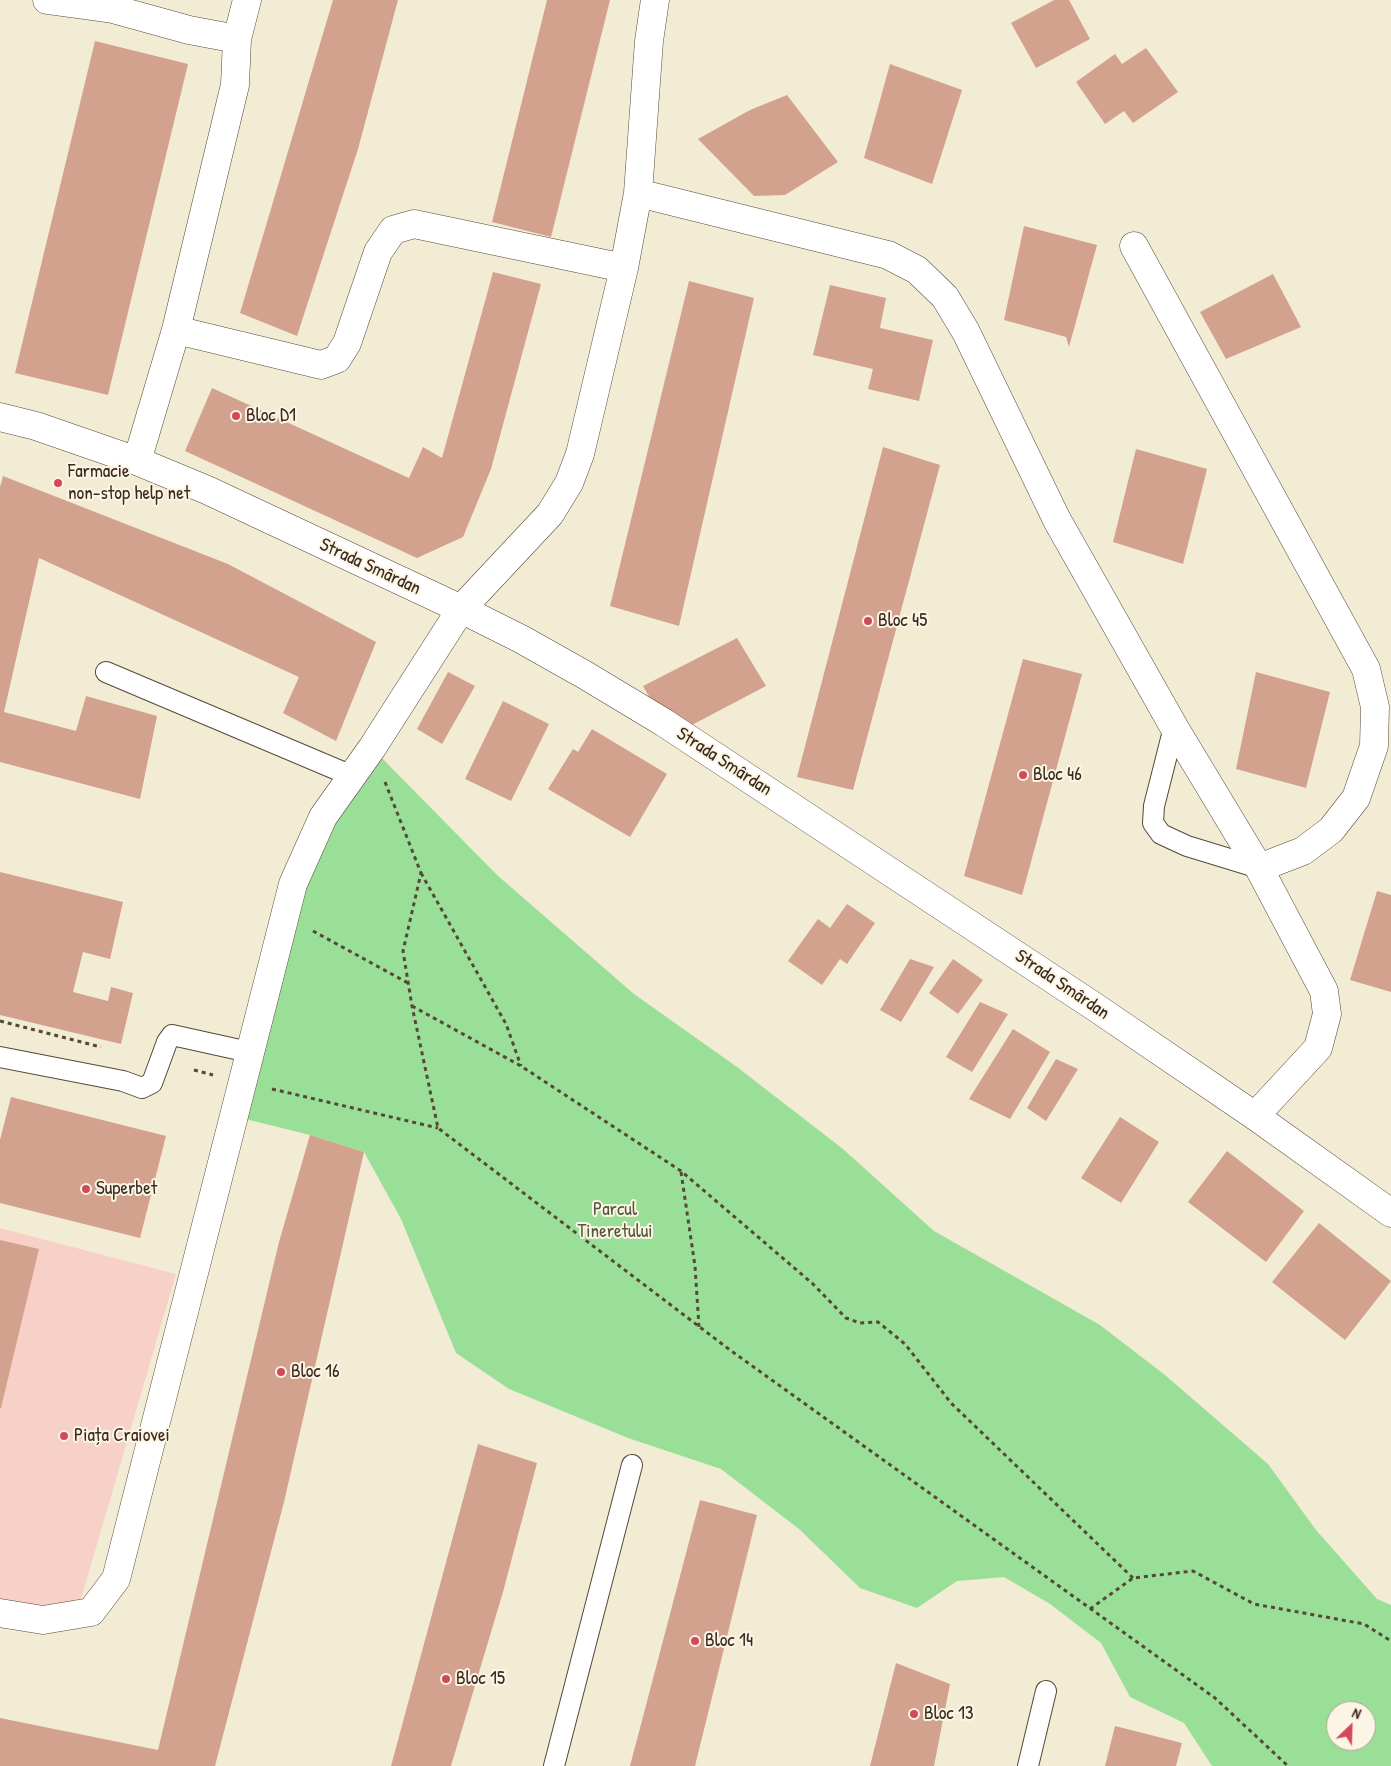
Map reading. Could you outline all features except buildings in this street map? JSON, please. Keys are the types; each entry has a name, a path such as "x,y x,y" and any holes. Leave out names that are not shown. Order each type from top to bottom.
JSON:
{"street":[{"path":"47,0 113,9 189,30 237,39"},
{"path":"137,461 176,330 235,85 237,39 247,0"},
{"path":"0,1613 43,1620 91,1612 116,1579 293,884 323,817 372,748 461,609 550,514 569,483 580,454 624,268 638,193 648,41 655,0"},
{"path":"638,193 888,255 918,270 945,297 966,332 1057,520 1174,727 1259,868 1324,991 1328,1014 1318,1048 1255,1116"},
{"path":"176,330 321,365 337,359 348,343 378,252 393,230 414,224 624,268"},
{"path":"1134,246 1366,668 1375,707 1374,746 1356,798 1331,830 1303,851 1259,868"},
{"name":"Strada Smârdan","path":"0,417 36,426 137,461 207,490 522,639 663,722 1087,1001 1255,1116 1391,1213"}],"lane":[{"path":"106,672 352,776"},
{"path":"1174,727 1154,806 1153,823 1162,834 1187,846 1259,868"},
{"path":"0,1057 123,1081 142,1088 152,1082 167,1042 172,1035 249,1052"},
{"path":"554,1766 632,1465"},
{"path":"1028,1766 1046,1691"}],"path":[{"path":"372,748 420,873 506,1024 522,1066"},
{"path":"420,873 403,952 412,1006 438,1128 699,1327 1215,1698 1288,1766"},
{"path":"284,915 408,984"},
{"path":"412,1006 522,1066 681,1171 813,1284 846,1318 860,1322 878,1322 905,1344 951,1404 1133,1578"},
{"path":"681,1171 695,1266 699,1327"},
{"path":"1090,1609 1133,1578 1193,1571 1254,1604 1364,1624 1391,1641"}],"shaded area":[{"name":"Piața Craiovei","path":"0,1228 176,1274 81,1599 48,1613 0,1604"}],"green space":[{"name":"Parcul Tineretului","path":"372,748 497,875 634,994 737,1067 843,1149 934,1231 1100,1325 1165,1375 1268,1464 1316,1530 1377,1599 1391,1605 1391,1766 1212,1766 1184,1723 1130,1697 1101,1643 1050,1604 1004,1577 957,1581 917,1608 860,1588 799,1529 721,1469 628,1438 509,1389 456,1353 401,1219 364,1152 310,1135 233,1116 281,927"}],"place":[{"name":"Bloc D1","path":"236,416"},
{"name":"Farmacie non-stop help net","path":"58,483"},
{"name":"Bloc 45","path":"868,621"},
{"name":"Bloc 46","path":"1023,775"},
{"name":"Superbet","path":"86,1189"},
{"name":"Bloc 16","path":"281,1372"},
{"name":"Piața Craiovei","path":"64,1436"},
{"name":"Bloc 14","path":"695,1641"},
{"name":"Bloc 15","path":"446,1679"},
{"name":"Bloc 13","path":"914,1714"}]}
